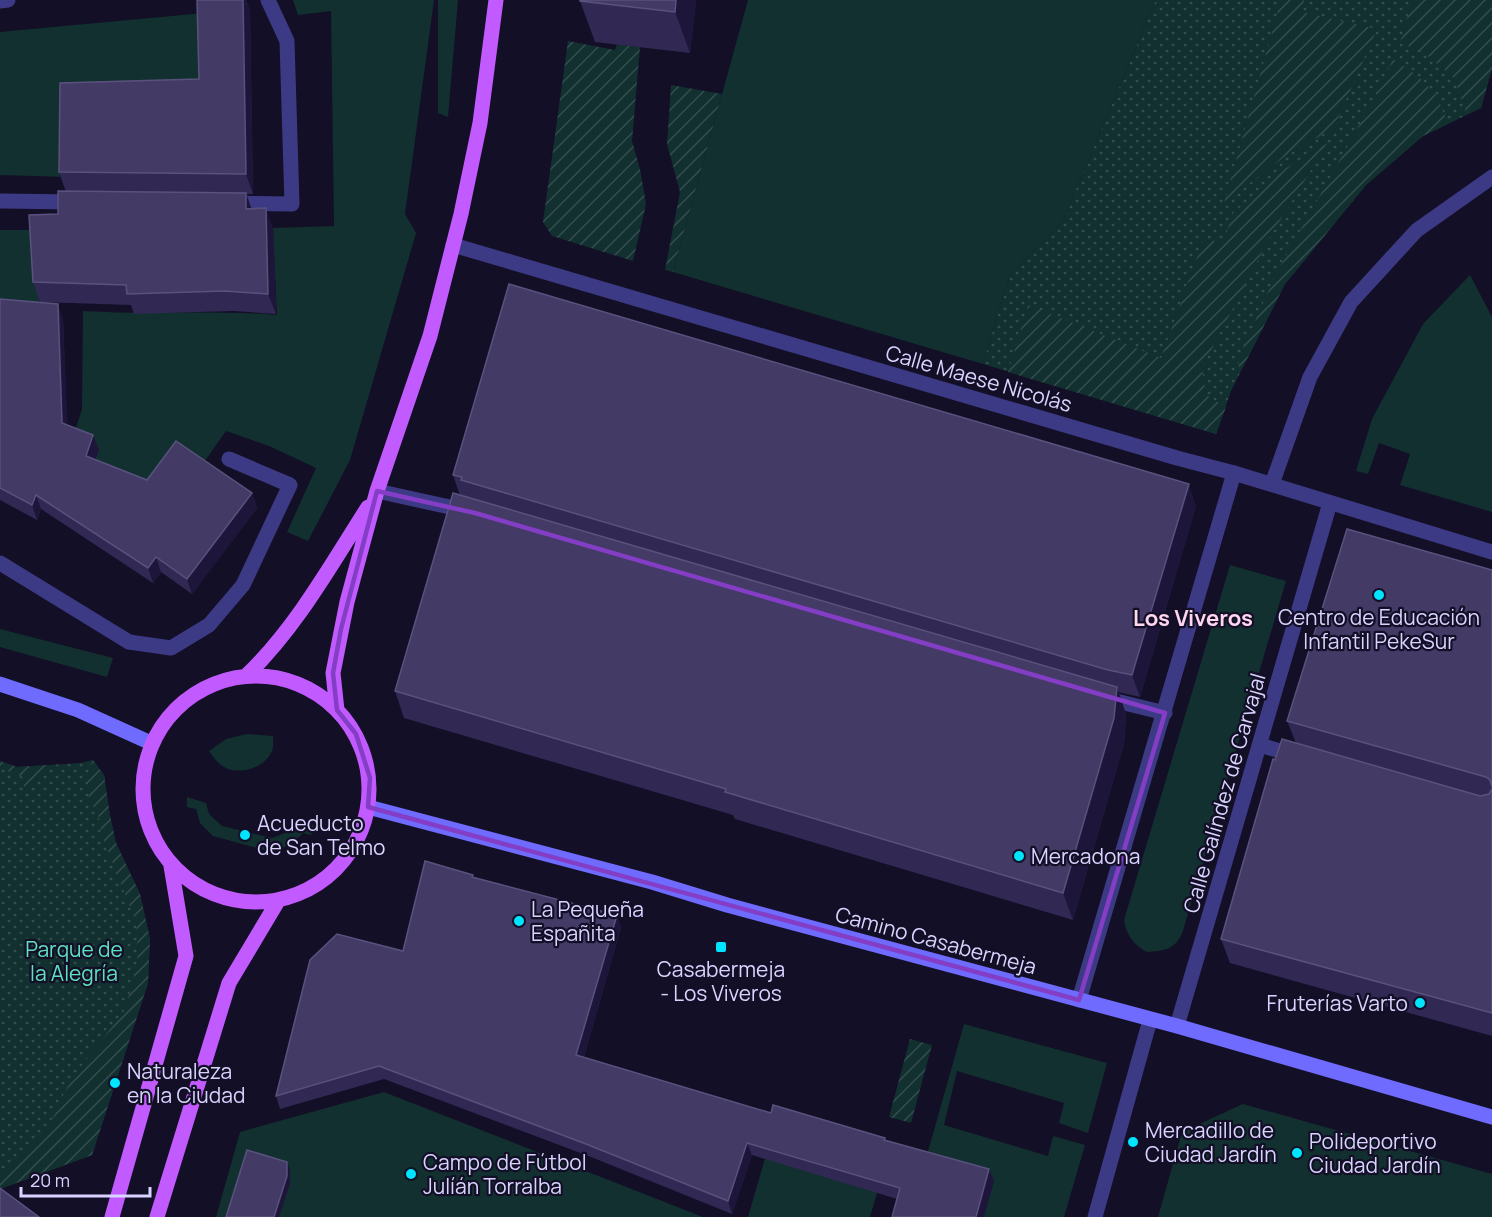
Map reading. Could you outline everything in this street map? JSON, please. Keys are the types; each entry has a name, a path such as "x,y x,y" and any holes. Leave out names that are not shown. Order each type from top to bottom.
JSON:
{"main road":[{"path":"337,711 333,673 347,602 377,492 430,336 453,245 480,123 496,0"},
{"path":"246,676 266,656 300,613 377,492"},
{"path":"246,676 285,679 331,703 337,711 356,734 370,778 368,807 353,851 315,886 278,901 225,900 201,890 171,866 152,836 142,797 151,743 166,719 196,692 246,676"},
{"path":"0,684 78,710 151,743"},
{"name":"Camino Casabermeja","path":"368,807 1178,1026 1492,1117"},
{"path":"112,1217 186,956 171,866"},
{"path":"157,1217 229,982 278,901"}],"street":[{"path":"0,1 8,0"},
{"path":"210,203 292,204 287,41 268,0"},
{"path":"1272,484 1310,377 1352,302 1417,230 1492,177"},
{"path":"0,201 93,202"},
{"name":"Calle Maese Nicolás","path":"453,245 1272,484 1492,552"},
{"path":"0,563 129,642 171,648 209,625 243,585 290,484 229,459"},
{"path":"1079,1000 1234,473"},
{"path":"377,492 486,516"},
{"name":"Calle Galíndez de Carvajal","path":"1178,1026 1330,503"},
{"path":"1090,694 1165,713"},
{"path":"1260,745 1308,759"},
{"path":"1095,1217 1150,1020"}],"highlighted area":[{"path":"377,491 475,513 1165,713 1079,1000 368,807 370,778 356,734 337,710 333,673 341,629"}],"green space":[{"path":"293,0 434,0 405,214 416,233 350,460 308,541 287,532 316,468 269,446 226,431 200,468 158,487 105,482 72,440 82,409 83,311 277,315 273,228 334,226 331,11 298,15"},
{"path":"438,0 458,0 448,117 438,113"},
{"path":"748,0 1156,0 1062,223 1010,275 983,364 673,272"},
{"path":"1156,0 1492,0 1492,68 1481,108 1423,136 1366,185 1285,284 1231,391 1216,434 983,364 1010,275 1062,223"},
{"path":"1281,0 1304,0 1302,12 1377,29 1334,128 1284,157 1224,203"},
{"path":"1412,0 1492,0 1492,68 1481,108 1467,114 1454,78 1423,52 1400,43"},
{"path":"204,13 207,98 66,177 0,175 0,32"},
{"path":"568,41 615,50 617,44 640,47 632,141 646,204 633,261 552,236 543,222"},
{"path":"1393,59 1418,76 1437,96 1448,124 1423,136 1366,185 1285,284 1243,367 1239,369 1238,359 1277,272 1380,88"},
{"path":"671,85 722,94 673,272 665,270 680,192 667,144"},
{"path":"1328,143 1271,235 1202,368 1206,395 1226,407 1216,434 1008,372 1028,305 1161,358 1204,238 1223,243 1233,213 1286,168"},
{"path":"0,230 36,230 40,311 0,313"},
{"path":"1470,275 1492,317 1492,512 1400,485 1410,454 1379,443 1368,474 1356,471 1372,419 1423,324"},
{"path":"1230,565 1286,581 1182,934 1168,949 1147,952 1131,939 1124,920"},
{"path":"0,629 113,658 107,677 0,647"},
{"path":"247,734 273,736 272,751 269,757 259,765 246,770 232,770 218,763 209,751 226,739"},
{"name":"Parque de la Alegría","path":"93,760 104,775 116,843 140,894 150,939 148,983 92,1155 0,1189 0,761 17,767"},
{"path":"93,760 104,775 116,843 140,894 150,939 148,983 92,1155 0,1189 0,1171 18,1162 34,1145 56,1113 64,1093 78,1070 123,1013 133,983 138,954 136,922 102,836 98,814 89,800 87,775"},
{"path":"0,761 17,767 49,765 43,775 24,787 23,777 0,768"},
{"path":"187,797 206,803 209,814 222,826 272,838 291,831 294,821 316,826 311,835 303,833 291,845 271,852 213,836 200,823 196,809 187,807"},
{"path":"964,1024 1107,1063 1088,1133 1059,1123 1064,1103 957,1071 944,1125 1048,1156 1053,1136 1085,1145 1064,1217 983,1217 925,1162"},
{"path":"910,1039 932,1045 911,1123 889,1117"},
{"name":"Campo de Fútbol Julíán Torralba","path":"384,1092 703,1217 216,1217 240,1132"},
{"name":"Polideportivo Ciudad Jardín","path":"1243,1104 1492,1174 1492,1217 1158,1217 1182,1132"},
{"path":"777,1117 877,1193 870,1217 748,1217"}],"building":[{"path":"197,0 243,0 246,174 59,172 60,83 199,79"},
{"path":"580,0 676,0 675,12"},
{"path":"58,191 246,193 246,209 266,208 268,294 225,291 127,294 126,285 33,282 29,215 58,214"},
{"path":"509,284 1189,484 1132,675 1108,670 461,480 462,477 453,475"},
{"path":"0,299 58,304 62,423 93,435 86,456 147,480 176,441 252,493 187,579 156,557 148,568 36,495 32,505 0,488"},
{"path":"453,493 1117,687 1114,718 1063,893 725,792 726,789 395,691"},
{"path":"1347,529 1492,570 1492,787 1490,780 1486,777 1287,721"},
{"path":"1282,739 1480,796 1489,794 1492,789 1492,1013 1221,939 1273,759 1275,760"},
{"path":"425,861 473,875 472,877 617,915 576,1055 771,1113 773,1105 885,1138 884,1140 989,1169 976,1217 892,1217 900,1188 747,1143 728,1201 586,1144 379,1066 276,1096 310,960 337,934 403,951"},
{"path":"247,1150 287,1162 287,1176 274,1217 226,1217"},
{"path":"0,1188 39,1217 0,1217"}],"place":[{"name":"Centro de Educación Infantil PekeSur","path":"1379,595"},
{"name":"Acueducto de San Telmo","path":"245,835"},
{"name":"Mercadona","path":"1019,856"},
{"name":"La Pequeña Españita","path":"519,921"},
{"name":"Casabermeja - Los Viveros","path":"721,947"},
{"name":"Fruterías Varto","path":"1420,1003"},
{"name":"Naturaleza en la Ciudad","path":"115,1083"},
{"name":"Mercadillo de Ciudad Jardín","path":"1133,1142"},
{"name":"Polideportivo Ciudad Jardín","path":"1297,1153"},
{"name":"Campo de Fútbol Julíán Torralba","path":"411,1174"}],"district":[{"name":"Los Viveros","path":"1193,618"}]}
